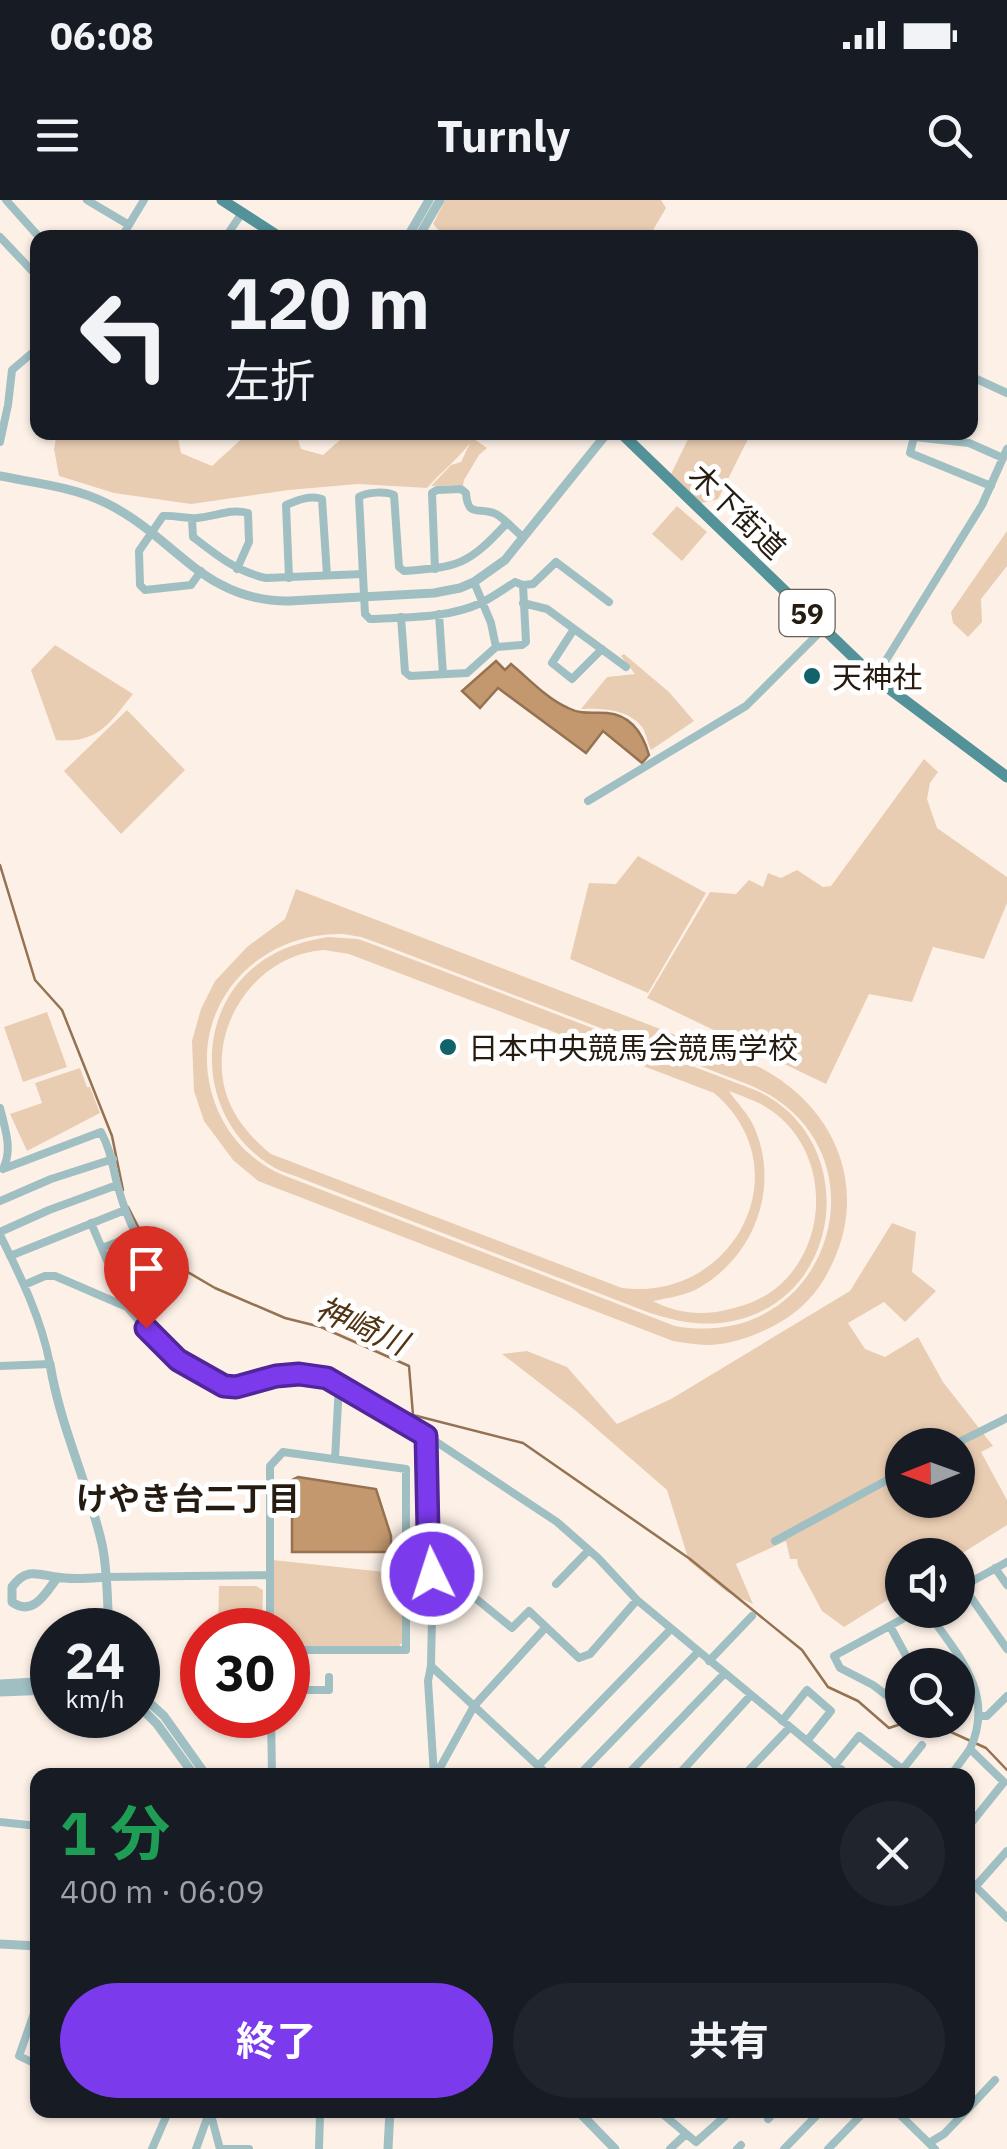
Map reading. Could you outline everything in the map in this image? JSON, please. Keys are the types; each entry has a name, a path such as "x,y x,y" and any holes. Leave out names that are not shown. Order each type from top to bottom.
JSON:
{"main road":[{"path":"222,200 268,230"},
{"name":"木下街道","path":"628,440 875,678 1007,777"}],"street":[{"path":"6,200 33,230"},
{"path":"86,200 100,203 129,225"},
{"path":"126,230 144,200"},
{"path":"411,230 429,200"},
{"path":"423,230 440,200"},
{"path":"230,230 242,213"},
{"path":"0,237 30,269"},
{"path":"26,265 30,263"},
{"path":"0,442 12,370 30,355"},
{"path":"978,380 1007,393"},
{"path":"0,476 78,492 106,503 224,588 266,601 434,594 474,582 505,560 602,440"},
{"path":"913,440 910,453 990,486"},
{"path":"875,678 982,505 1005,453 969,443 936,440"},
{"path":"436,569 432,494 437,490 461,488 471,509 496,514 523,537"},
{"path":"506,524 482,551 466,562 404,571 400,567 394,495 363,494 359,498 364,614 370,618 402,617 461,610 515,582 533,584 556,562 610,602"},
{"path":"289,578 286,505 316,497 322,499 327,575"},
{"path":"201,571 191,586 145,590 140,585 139,551 164,516 192,519 229,511 248,513 250,542 236,569"},
{"path":"192,519 193,537 236,569 266,578 363,574"},
{"path":"474,582 491,623 496,648"},
{"path":"402,617 405,672 410,676 467,672 496,648 526,642 523,585"},
{"path":"523,603 547,608 626,667"},
{"path":"439,614 442,674"},
{"path":"574,629 552,663 572,679 602,649"},
{"path":"588,801 746,706 823,629"},
{"path":"0,1108 9,1148 2,1171"},
{"path":"2,1171 101,1132 113,1158 126,1210 149,1256 113,1273"},
{"path":"0,1201 113,1158"},
{"path":"107,1608 98,1530 64,1420 44,1336 0,1233 117,1185"},
{"path":"10,1256 126,1210"},
{"path":"92,1223 127,1307 178,1360 224,1386 299,1374 327,1378 426,1436 557,1522 637,1600 840,1768"},
{"path":"102,1248 136,1234"},
{"path":"24,1285 54,1276 127,1307"},
{"path":"0,1366 50,1364"},
{"path":"336,1459 339,1384"},
{"path":"975,1434 1007,1418"},
{"path":"426,1436 432,1574 428,1681 434,1768"},
{"path":"270,1608 270,1466 283,1452 406,1469 406,1650 310,1650"},
{"path":"775,1541 885,1481"},
{"path":"556,1584 589,1550"},
{"path":"975,1579 1007,1562"},
{"path":"995,1568 1007,1585"},
{"path":"57,1578 30,1608 12,1602 12,1587 31,1573 57,1578 270,1575"},
{"path":"458,1584 512,1628 529,1612 580,1658 590,1654 637,1600"},
{"path":"975,1607 1007,1649"},
{"path":"709,1661 752,1616"},
{"path":"439,1768 474,1706 546,1627"},
{"path":"885,1694 840,1668 834,1656 886,1628"},
{"path":"937,1628 953,1648"},
{"path":"431,1666 538,1766 671,1629"},
{"path":"586,1768 698,1652"},
{"path":"634,1768 725,1674"},
{"path":"310,1690 329,1690 329,1677"},
{"path":"0,1684 30,1682"},
{"path":"955,1768 977,1734 980,1716 975,1688"},
{"path":"751,1768 786,1724 806,1690 831,1711 807,1741"},
{"path":"0,1692 30,1691"},
{"path":"685,1768 751,1695"},
{"path":"980,1716 987,1716 1007,1696"},
{"path":"160,1712 201,1768"},
{"path":"160,1728 189,1768"},
{"path":"835,1764 859,1736 895,1768"},
{"path":"271,1738 272,1768"},
{"path":"903,1768 922,1745"},
{"path":"970,1749 1004,1782 975,1819"},
{"path":"975,1813 978,1816"},
{"path":"0,1822 30,1825"},
{"path":"1007,1850 975,1886 1007,1918"},
{"path":"0,1944 30,1946"},
{"path":"30,2034 18,2056 30,2061"},
{"path":"975,2101 995,2080"},
{"path":"152,2149 166,2118"},
{"path":"196,2149 206,2118"},
{"path":"211,2118 220,2149 249,2149"},
{"path":"319,2149 320,2118"},
{"path":"388,2149 390,2118"},
{"path":"585,2118 615,2149"},
{"path":"671,2118 696,2142 723,2118"},
{"path":"784,2149 814,2118"},
{"path":"828,2149 858,2118"},
{"path":"903,2118 932,2146 959,2118"},
{"path":"906,2121 909,2118"},
{"path":"670,2149 686,2134"},
{"path":"600,2149 602,2135"}],"shaded area":[{"path":"445,200 661,200 666,208 653,230 439,230 433,224"},
{"path":"56,440 178,440 181,453 212,466 240,440 298,440 301,449 323,455 340,440 475,440 487,448 463,485 431,486 451,465 461,462 470,443 427,488 358,484 191,504 114,493 59,476 54,449"},
{"path":"688,440 748,440 718,499 701,503 671,474"},
{"path":"677,506 707,532 682,561 652,534"},
{"path":"1007,531 1007,566 981,599 982,622 968,637 953,623 951,612"},
{"path":"55,645 133,694 109,723 82,739 56,740 31,670"},
{"path":"624,654 669,692 694,721 651,750 642,727 630,716 581,709 607,677 635,674 621,656"},
{"path":"496,661 505,670 511,664 568,708 623,717 639,733 649,755 642,763 603,731 586,753 498,688 480,708 462,691"},
{"path":"127,710 185,770 121,834 64,771"},
{"path":"924,759 938,772 930,783 927,799 937,828 1007,877 1007,903 984,959 933,947 912,1002 869,994 826,1084 647,998 710,892 736,894 749,880 763,887 768,873 781,878 797,870 823,887 831,886"},
{"path":"638,856 706,893 648,993 570,959 589,883 616,884"},
{"path":"296,889 759,1067 785,1083 824,1125 845,1176 843,1233 823,1281 795,1312 753,1335 711,1345 673,1341 258,1181 233,1160 204,1121 194,1091 192,1041 201,1009 215,981 247,947 285,919","holes":["343,934 361,937 747,1084 793,1112 820,1151 831,1194 826,1238 806,1277 774,1308 730,1326 675,1326 283,1175 256,1159 227,1128 210,1085 207,1051 214,1020 228,991 249,967 276,949 307,938"]},
{"path":"328,937 372,944 755,1090 789,1112 812,1142 824,1177 826,1214 818,1249 799,1281 771,1306 733,1321 701,1323 671,1319 267,1163 243,1142 226,1116 215,1088 212,1058 216,1029 226,1001 244,976 277,952","holes":["324,950 349,954 714,1093 740,1123 753,1157 754,1191 744,1224 724,1252 697,1274 662,1287 622,1288 271,1154 248,1132 231,1106 223,1080 222,1054 227,1029 238,1005 274,967 297,955","729,1091 764,1106 786,1123 802,1144 812,1168 816,1194 814,1221 807,1246 794,1269 770,1293 717,1312 679,1311 653,1301 692,1291 717,1276 747,1240 763,1197 762,1152 755,1129"]},
{"path":"47,1012 67,1067 23,1082 4,1027"},
{"path":"80,1068 100,1113 27,1151 10,1114 42,1103 35,1083"},
{"path":"892,1223 916,1232 912,1272 936,1291 905,1322 884,1302 848,1323 865,1349 885,1357 918,1337 943,1382 993,1446 981,1452 1007,1500 1007,1525 975,1545 975,1538 885,1538 885,1602 844,1627 822,1611 797,1559 790,1559 786,1541 736,1564 753,1604 727,1592 689,1561 667,1490 576,1411 502,1354 527,1351 567,1367 617,1424 671,1399 850,1291"},
{"path":"298,1477 376,1489 391,1536 391,1552 292,1552 292,1480"},
{"path":"273,1560 403,1574 402,1643 398,1647 310,1647 310,1608 274,1608"},
{"path":"219,1586 256,1586 263,1590 263,1608 218,1608"}],"waterway":[{"name":"神崎川","path":"0,865 35,980 62,1010 112,1136 123,1190"},
{"name":"神崎川","path":"128,1207 150,1250 215,1288 285,1318 321,1327 409,1366 413,1415 523,1443 690,1559 802,1650 828,1687 858,1701 889,1728 910,1721 929,1722 986,1748 1007,1770"}],"place":[{"name":"天神社","path":"812,676"},
{"name":"日本中央競馬会競馬学校","path":"448,1047"}],"district":[{"name":"けやき台二丁目","path":"188,1498"}],"route":[{"path":"146,1328 178,1360 224,1386 299,1374 327,1378 426,1436 432,1574"}]}
